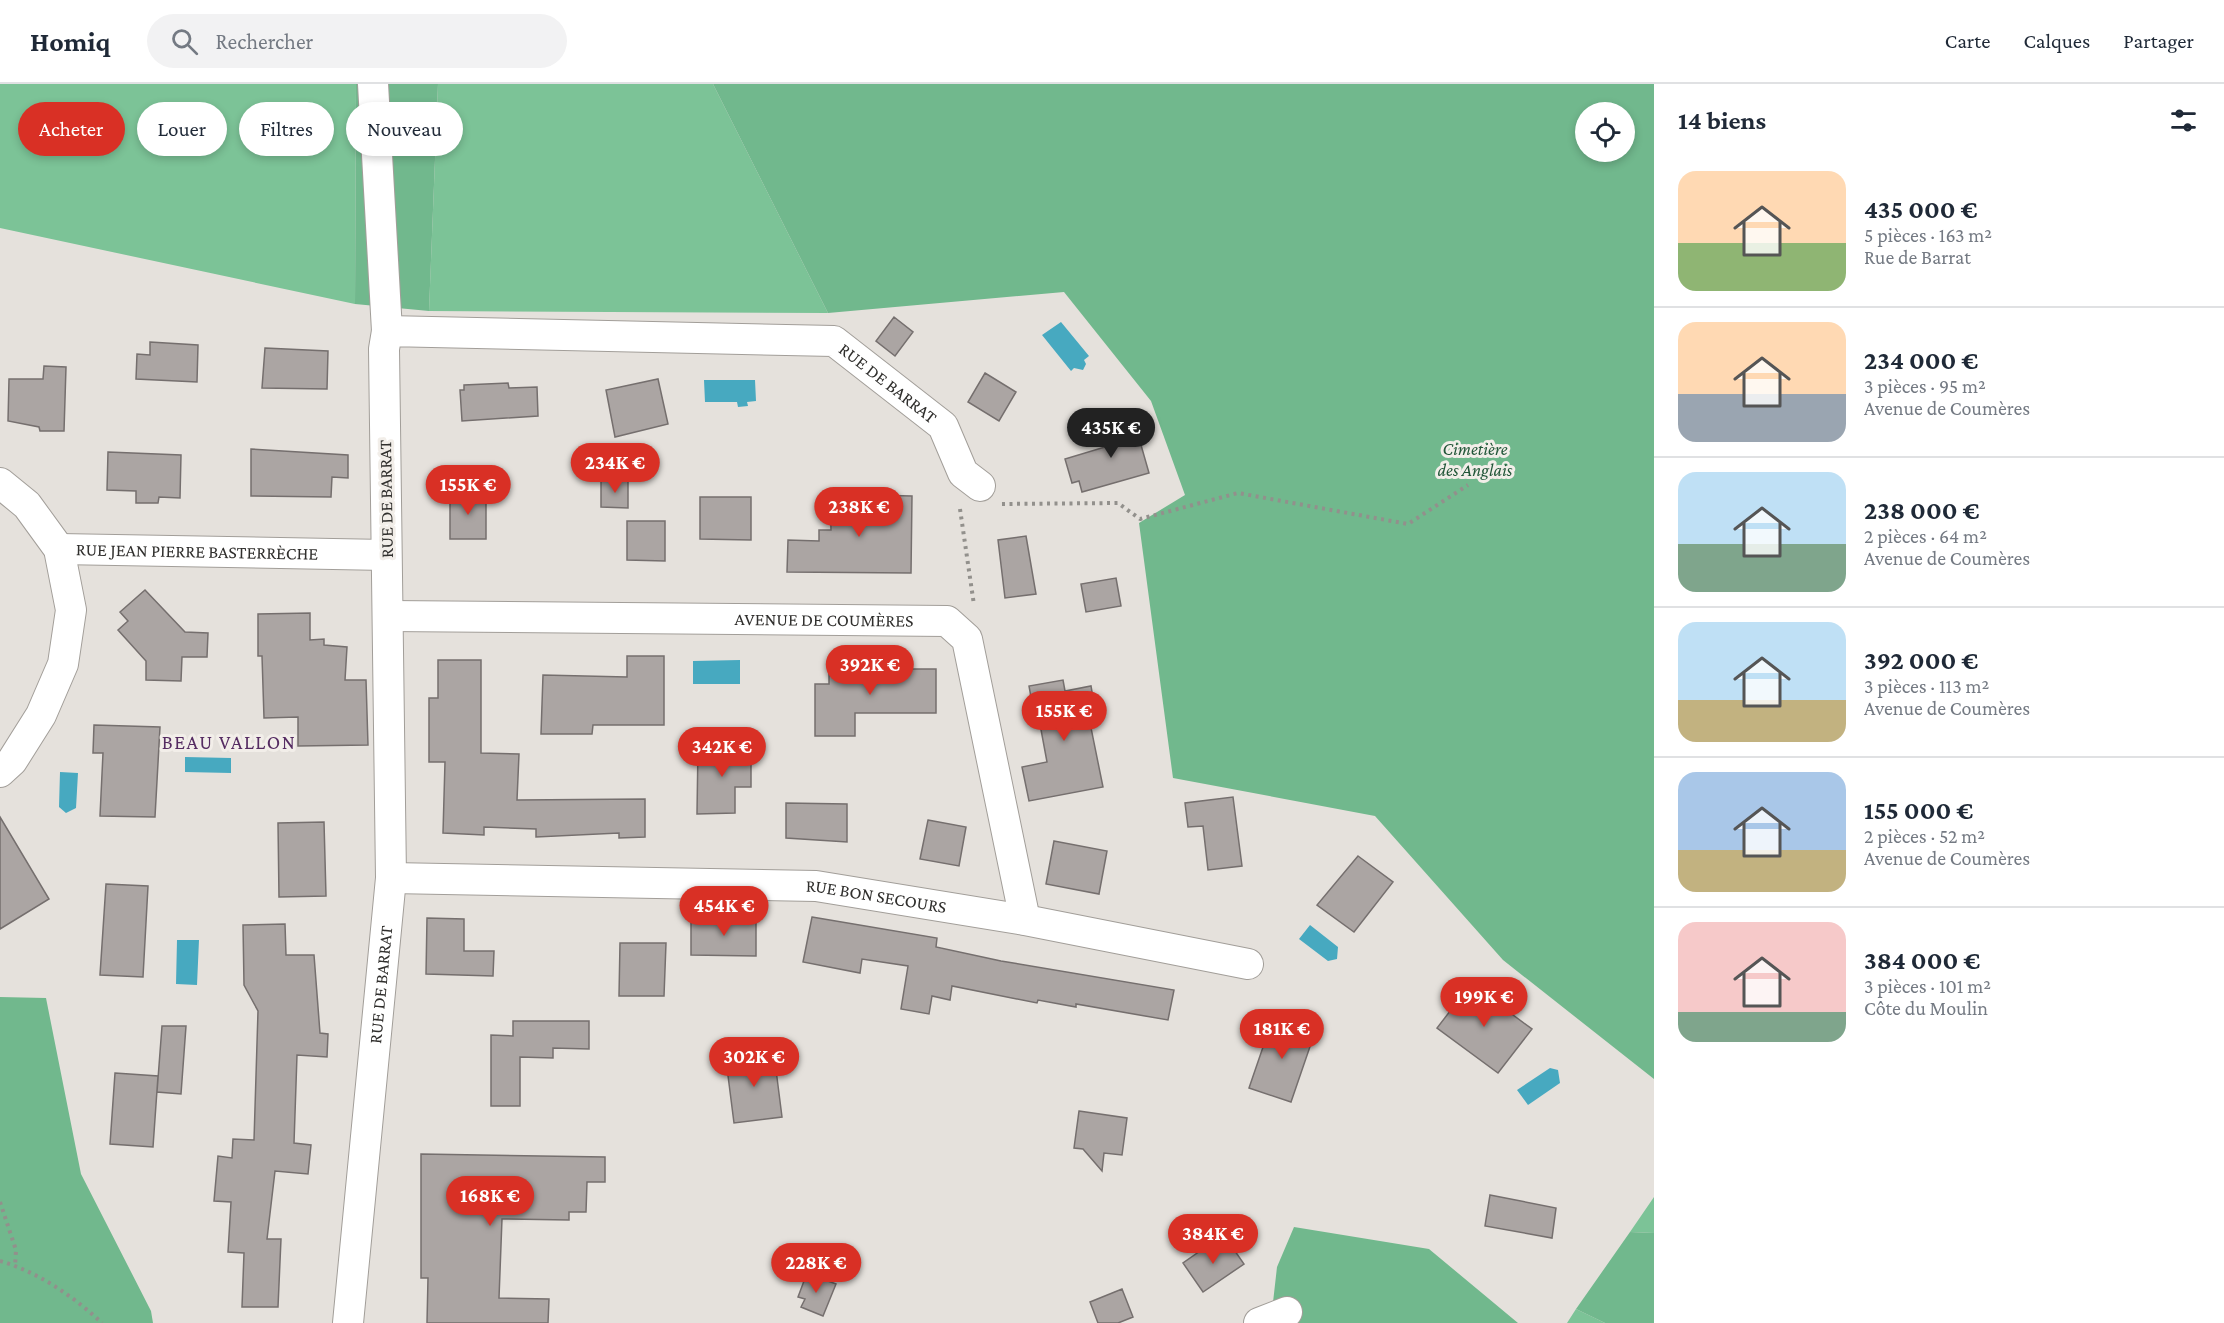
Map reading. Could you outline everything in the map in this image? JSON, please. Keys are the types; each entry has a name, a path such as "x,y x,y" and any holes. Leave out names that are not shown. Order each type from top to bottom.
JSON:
{"street":[{"path":"373,84 387,332"},
{"name":"RUE DE BARRAT","path":"348,1323 391,878 384,349 387,332 834,341 943,426 972,479"},
{"name":"RUE JEAN PIERRE BASTERRÈCHE","path":"0,483 27,505 59,549 386,555"},
{"path":"0,772 12,761 40,715 63,664 71,610 59,549"},
{"name":"AVENUE DE COUMÈRES","path":"389,616 947,621 959,632"},
{"path":"959,632 967,639 1024,920"},
{"name":"RUE BON SECOURS","path":"391,878 816,886 1024,920 1248,964"},
{"path":"1259,1323 1287,1312"}],"path":[{"path":"959,632 975,610 958,494 972,479 988,504 1118,503 1140,519 1238,493 1408,524 1468,485"},
{"path":"0,1202 16,1250 15,1267"},
{"path":"0,1261 64,1292 102,1323"}],"green space":[{"path":"0,84 356,84 356,102 346,102 346,156 356,156 355,304 0,228"},
{"path":"356,84 438,84 437,102 356,102"},
{"path":"438,84 713,84 828,313 429,311 435,156 463,156 463,102 437,102"},
{"name":"Cimetière des Anglais","path":"713,84 1654,84 1654,1079 1503,960 1375,816 1173,778 1139,523 1185,495 1151,401 1064,292 828,313"},
{"path":"356,156 435,156 429,311 355,304"},
{"path":"0,997 46,998 81,1174 151,1311 153,1323 0,1323"},
{"path":"1654,1197 1654,1233 1630,1232"},
{"path":"1294,1227 1429,1249 1518,1323 1278,1323 1271,1320 1277,1267"},
{"path":"1630,1232 1654,1233 1654,1323 1605,1323 1576,1309"},
{"path":"1576,1309 1605,1323 1567,1323"}],"water":[{"path":"1061,322 1089,356 1084,360 1086,364 1083,370 1074,368 1071,371 1042,335"},
{"path":"704,380 755,380 756,401 747,402 748,406 738,407 737,402 705,402"},
{"path":"740,660 740,684 693,684 693,661"},
{"path":"185,757 231,758 231,773 185,772"},
{"path":"60,772 78,773 76,808 66,813 59,807"},
{"path":"1310,925 1338,947 1337,959 1328,961 1299,939"},
{"path":"177,940 199,940 197,985 176,984"},
{"path":"1550,1068 1558,1070 1560,1083 1528,1105 1517,1090"}],"building":[{"path":"894,317 913,332 895,356 876,341"},
{"path":"150,342 198,345 197,382 136,379 137,354 150,355"},
{"path":"265,348 328,351 327,389 262,388"},
{"path":"44,366 66,367 64,431 40,431 39,427 8,421 9,379 43,379"},
{"path":"985,373 1016,392 999,421 968,402"},
{"path":"658,379 668,424 615,437 606,390"},
{"path":"508,383 509,388 537,387 538,416 462,421 460,390 464,390 464,385"},
{"path":"1133,417 1149,473 1082,492 1079,481 1072,483 1065,459 1115,444 1109,423"},
{"path":"251,449 348,455 348,478 332,477 331,497 251,496"},
{"path":"108,452 181,455 180,498 159,497 158,503 136,503 136,491 107,490"},
{"path":"601,480 628,480 628,508 601,507"},
{"path":"486,493 486,539 450,539 450,494"},
{"path":"830,494 912,496 911,573 787,572 788,540 819,541 819,530 831,530"},
{"path":"700,497 751,497 751,540 700,539"},
{"path":"627,521 665,521 665,561 627,560"},
{"path":"1026,536 1036,594 1005,598 998,540"},
{"path":"1116,578 1121,606 1086,612 1081,584"},
{"path":"145,590 185,632 208,633 207,657 182,657 181,681 146,680 146,661 118,630 128,621 120,612"},
{"path":"310,613 310,640 324,639 324,645 347,647 345,680 366,680 368,745 298,746 298,717 264,718 262,656 258,656 258,614"},
{"path":"627,656 664,656 664,725 593,725 592,734 541,734 543,675 627,677"},
{"path":"438,660 481,660 481,753 519,754 517,800 645,799 645,837 619,838 619,833 536,837 536,829 484,827 484,835 443,833 445,762 429,762 429,698 438,698"},
{"path":"829,662 855,662 855,669 936,669 936,713 855,713 855,736 815,736 815,684 829,684"},
{"path":"1063,680 1065,691 1091,686 1097,722 1090,723 1103,787 1029,801 1022,767 1047,762 1037,708 1033,708 1029,686"},
{"path":"94,725 160,727 155,817 100,816 103,753 93,753"},
{"path":"698,747 751,747 751,787 735,787 735,813 697,814"},
{"path":"1233,797 1242,866 1208,870 1203,826 1188,827 1185,803"},
{"path":"786,803 847,804 847,842 786,838"},
{"path":"0,817 49,899 0,929"},
{"path":"928,820 966,827 959,866 920,859"},
{"path":"324,822 326,896 279,897 278,823"},
{"path":"1054,841 1107,851 1099,894 1046,884"},
{"path":"1358,856 1393,882 1354,932 1317,905"},
{"path":"106,884 148,886 143,977 100,975"},
{"path":"812,917 937,938 936,947 1001,961 1174,990 1168,1020 1076,1004 1076,1007 1038,1000 1037,1003 952,986 950,1000 932,996 929,1014 901,1009 908,966 862,959 860,973 803,962"},
{"path":"427,918 464,919 464,951 494,951 493,976 426,974"},
{"path":"691,919 756,920 756,956 691,955"},
{"path":"285,924 286,955 314,955 320,1033 328,1034 327,1057 297,1055 294,1143 311,1145 308,1174 275,1171 267,1239 281,1239 278,1307 242,1307 244,1253 228,1252 231,1202 214,1201 218,1156 232,1158 233,1139 254,1140 258,1011 244,985 243,925"},
{"path":"620,943 666,943 664,996 619,996"},
{"path":"1471,984 1532,1029 1498,1073 1437,1028"},
{"path":"1273,1018 1315,1032 1291,1102 1249,1088"},
{"path":"513,1021 589,1021 589,1049 553,1048 553,1058 520,1057 520,1106 491,1106 491,1035 513,1036"},
{"path":"162,1026 186,1026 181,1094 157,1092"},
{"path":"774,1054 782,1117 734,1123 726,1060"},
{"path":"115,1073 158,1076 153,1147 110,1144"},
{"path":"1079,1111 1127,1118 1122,1155 1104,1153 1102,1171 1083,1149 1074,1148"},
{"path":"421,1154 605,1157 605,1182 587,1182 586,1212 569,1212 569,1220 502,1219 499,1298 549,1299 548,1323 427,1323 428,1278 421,1278"},
{"path":"1490,1195 1556,1208 1552,1238 1485,1226"},
{"path":"1228,1241 1244,1264 1203,1292 1183,1263 1213,1242 1217,1248"},
{"path":"807,1273 836,1284 823,1316 801,1307 805,1299 798,1297"},
{"path":"1122,1289 1133,1317 1118,1323 1098,1323 1090,1302"}],"district":[{"name":"BEAU VALLON","path":"229,742"}]}
